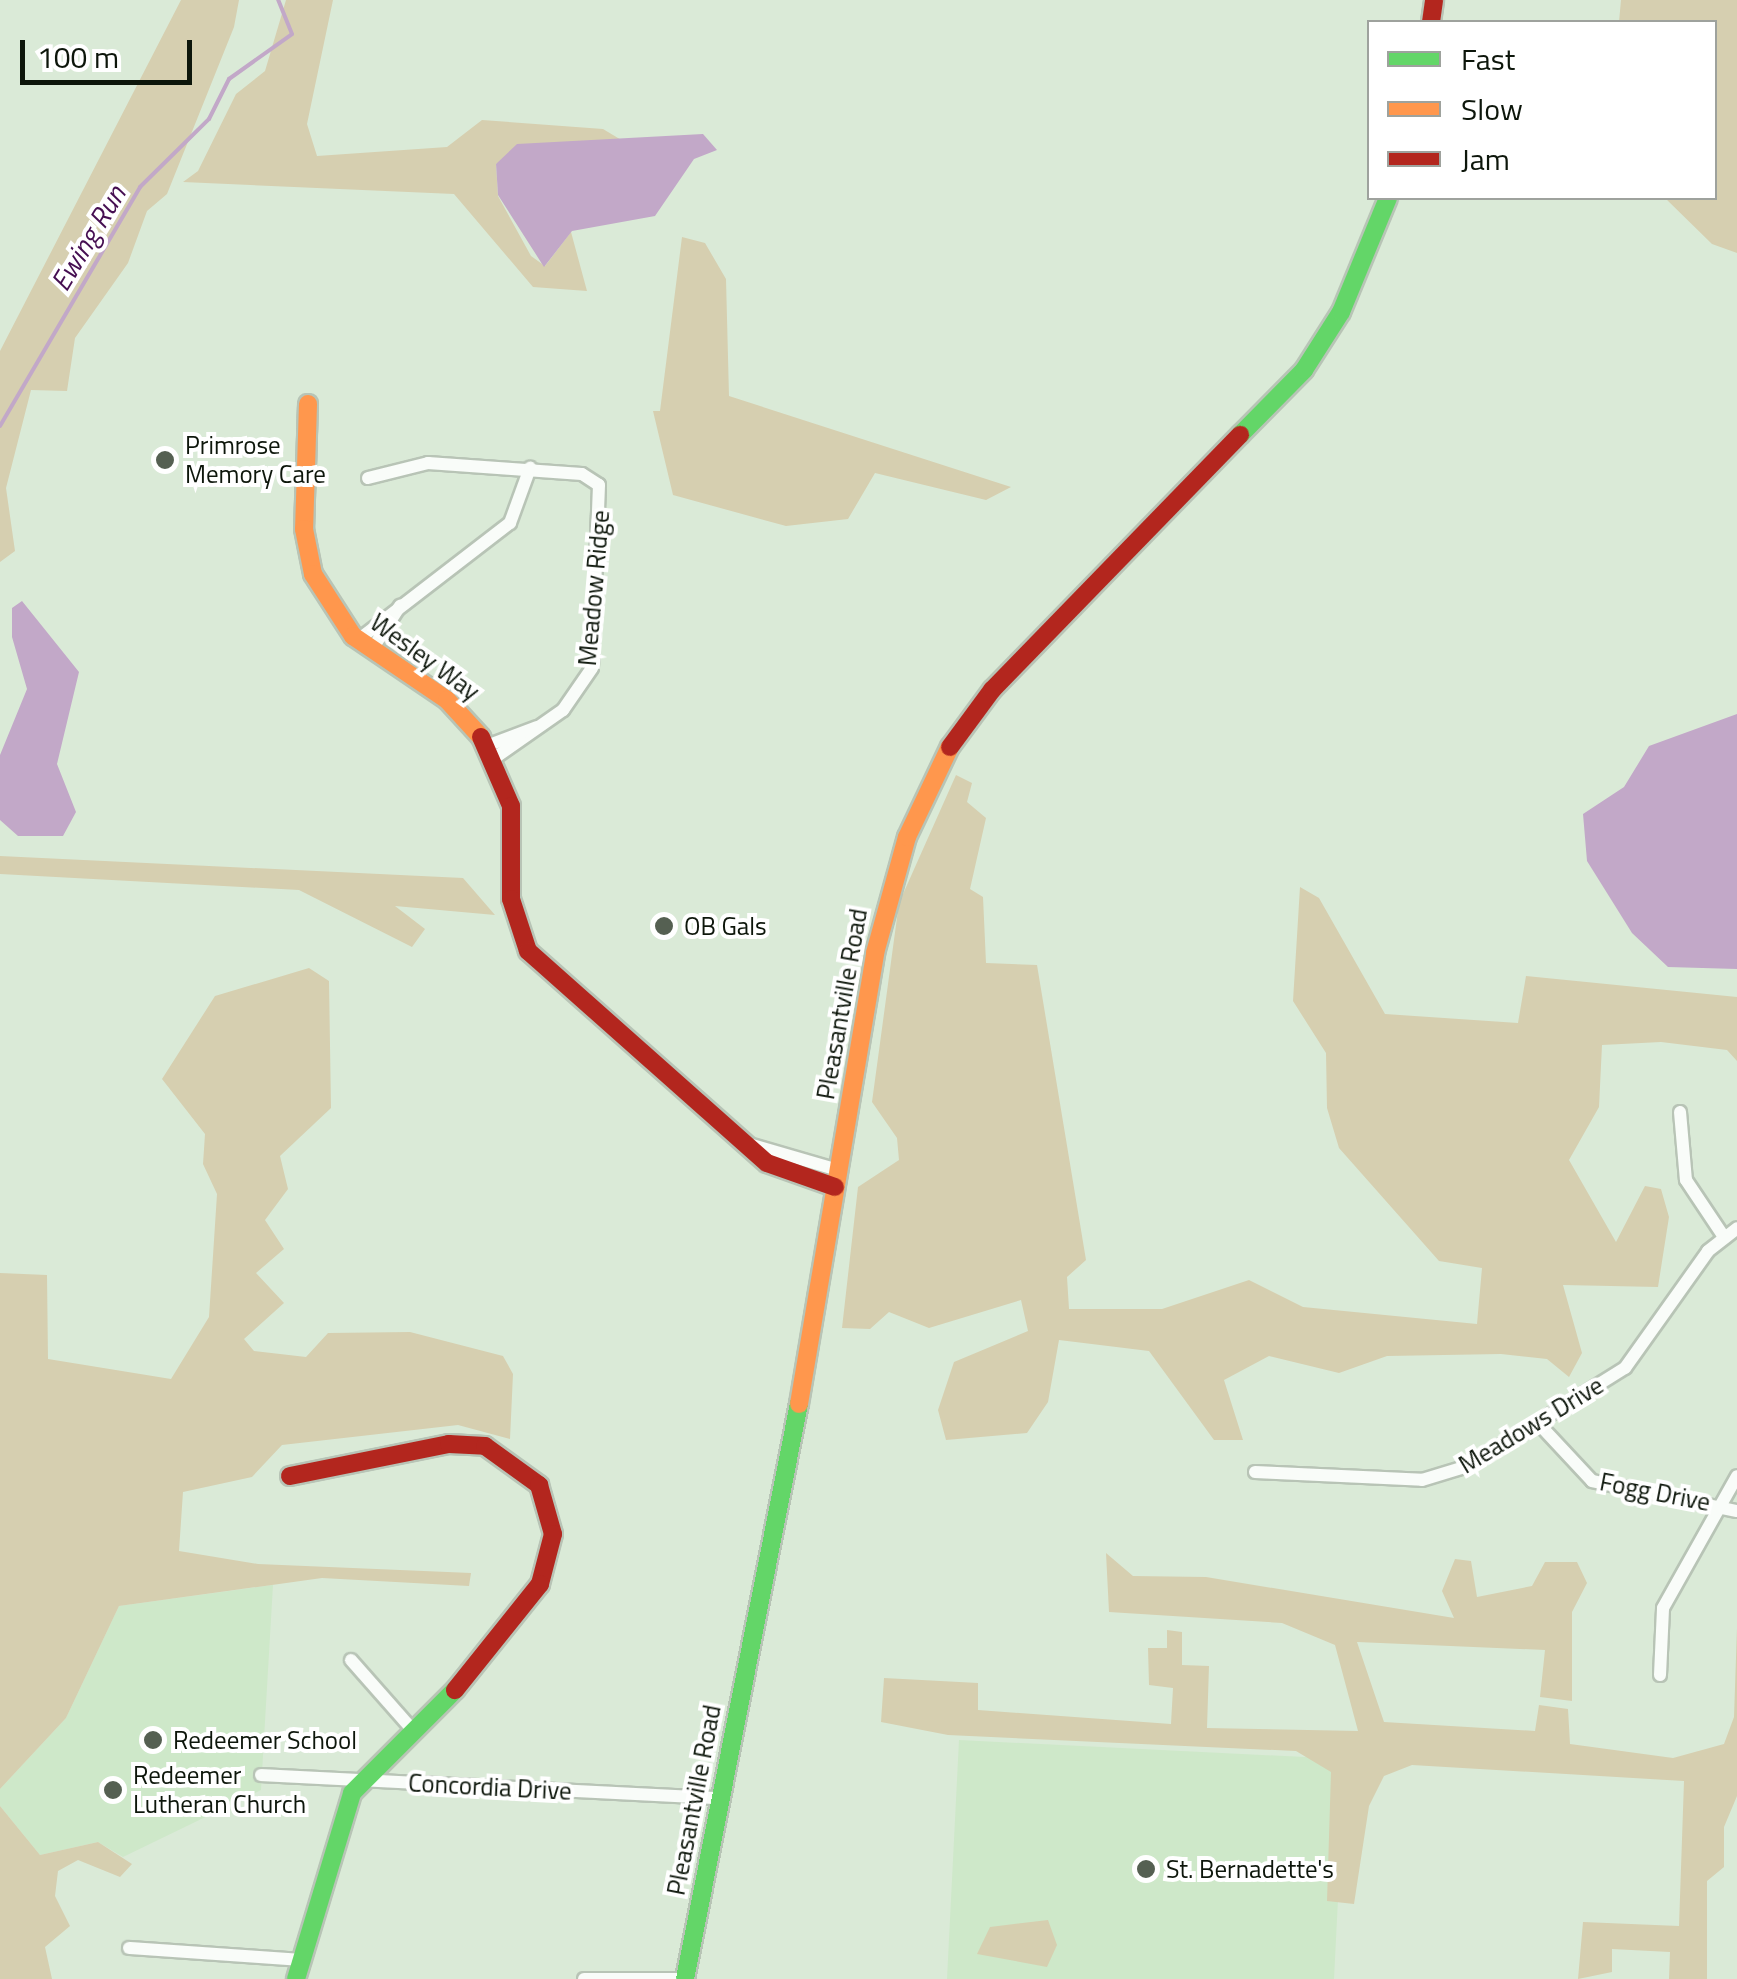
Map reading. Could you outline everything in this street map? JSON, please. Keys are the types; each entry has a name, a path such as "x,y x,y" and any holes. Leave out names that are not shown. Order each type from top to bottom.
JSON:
{"main road":[{"name":"Pleasantville Road","path":"684,1979 886,903 943,759 1022,656 1304,370 1341,312 1387,200"},
{"name":"Wesley Way","path":"308,404 307,550 320,592 364,646 447,700 492,751 511,806 510,899 528,952 774,1167 837,1179"},
{"path":"290,1476 467,1444 515,1460 546,1500 553,1550 523,1614 360,1781 296,1979"}],"street":[{"name":"Meadow Ridge","path":"368,478 428,463 530,468 582,474 602,492 592,668 563,710 492,751"},
{"path":"364,646 400,606 510,523 530,468"},
{"path":"1680,1112 1686,1180 1724,1237"},
{"name":"Meadows Drive","path":"1255,1472 1436,1478 1538,1423 1635,1358 1724,1237 1737,1228"},
{"name":"Fogg Drive","path":"1538,1423 1556,1453 1592,1482 1720,1504 1737,1511"},
{"path":"1660,1675 1663,1608 1737,1476"},
{"path":"351,1660 410,1727"},
{"name":"Concordia Drive","path":"262,1776 718,1798"},
{"path":"129,1948 300,1960"},
{"path":"584,1979 684,1979"}],"shaded area":[{"path":"181,0 239,0 234,27 167,194 147,211 128,263 75,338 67,391 31,390 6,488 15,551 0,562 0,351"},
{"path":"286,0 333,0 307,124 317,156 447,147 482,120 603,129 628,144 546,143 496,164 498,196 531,256 545,266 571,232 587,291 533,287 454,194 183,182 198,171 236,94 265,71"},
{"path":"1621,0 1737,0 1737,253 1712,244 1667,200 1717,200 1717,20 1619,20"},
{"path":"703,134 717,150 694,159 655,216 572,231 544,267 498,195 496,164 517,144"},
{"path":"682,237 705,243 726,279 729,396 1011,487 986,500 875,473 848,519 786,526 673,495 653,411 660,411"},
{"path":"22,601 79,672 57,764 76,812 63,836 18,836 0,820 0,755 27,689 12,637 12,608"},
{"path":"1737,714 1737,969 1668,967 1632,933 1587,861 1583,814 1624,787 1649,746"},
{"path":"956,775 972,783 967,802 986,818 970,889 983,897 986,963 1037,965 1086,1260 1067,1277 1069,1309 1162,1309 1249,1280 1303,1307 1477,1324 1482,1268 1439,1261 1339,1148 1327,1108 1326,1053 1293,1001 1300,887 1319,898 1385,1014 1518,1023 1526,976 1737,997 1737,1061 1727,1050 1661,1042 1602,1045 1599,1107 1569,1160 1616,1242 1645,1186 1661,1189 1669,1217 1658,1287 1563,1285 1582,1353 1569,1377 1547,1359 1501,1354 1387,1356 1339,1373 1269,1356 1224,1380 1243,1440 1214,1440 1149,1351 1059,1340 1048,1402 1027,1433 946,1440 938,1410 954,1362 1028,1331 1021,1300 929,1328 889,1312 870,1329 842,1328 858,1187 899,1160 897,1138 872,1102 899,903"},
{"path":"0,856 463,878 495,915 395,906 425,929 412,947 299,890 0,874"},
{"path":"309,968 329,981 331,1108 280,1156 288,1189 265,1220 284,1249 256,1273 284,1303 244,1339 254,1351 306,1357 328,1333 410,1332 503,1356 513,1374 510,1439 458,1425 282,1445 252,1477 183,1492 179,1551 258,1564 471,1573 469,1586 322,1578 119,1606 66,1718 0,1789 0,1273 47,1275 48,1359 171,1379 209,1317 217,1194 203,1164 205,1134 162,1079 215,996"},
{"path":"1106,1553 1133,1576 1206,1577 1454,1618 1442,1591 1455,1559 1471,1561 1477,1597 1532,1586 1545,1562 1577,1562 1587,1583 1572,1612 1572,1701 1540,1697 1545,1650 1357,1642 1384,1722 1535,1731 1539,1705 1568,1709 1570,1744 1673,1758 1724,1744 1734,1717 1737,1628 1737,1796 1724,1827 1724,1867 1707,1881 1707,1979 1669,1979 1670,1952 1612,1949 1612,1972 1578,1979 1583,1922 1679,1926 1684,1781 1412,1765 1384,1776 1369,1806 1354,1904 1327,1901 1331,1772 1296,1751 948,1735 881,1722 884,1678 978,1683 978,1710 1171,1724 1173,1688 1149,1685 1148,1648 1167,1648 1167,1630 1182,1632 1182,1665 1209,1666 1207,1728 1358,1731 1335,1645 1282,1623 1109,1612"},
{"name":"Redeemer School","path":"273,1585 261,1790 123,1857 98,1842 40,1855 0,1806 0,1789 66,1718 119,1606"},
{"name":"St. Bernadette's","path":"959,1740 1345,1759 1334,1979 947,1979"},
{"path":"0,1806 40,1855 98,1842 132,1864 120,1877 78,1860 58,1871 55,1896 70,1926 45,1947 52,1979 0,1979"},
{"path":"1048,1920 1057,1945 1047,1967 977,1954 990,1927"}],"waterway":[{"name":"Ewing Run","path":"0,426 140,187 209,119 229,79 292,34 278,0"}],"traffic: fast":[{"path":"1240,435 1304,370 1341,312 1387,200"},
{"path":"685,1979 799,1404"},
{"path":"296,1979 352,1793 455,1690"}],"traffic: slow":[{"path":"308,404 304,529 313,574 353,636 447,700 481,737"},
{"path":"799,1404 875,953 907,837 950,747"}],"traffic: jam":[{"path":"1431,20 1434,0"},
{"path":"950,747 992,690 1240,435"},
{"path":"481,737 511,806 511,899 528,951 767,1163 835,1187"},
{"path":"290,1476 449,1444 485,1446 539,1485 553,1534 540,1584 455,1690"}],"place":[{"name":"Primrose Memory Care","path":"165,460"},
{"name":"OB Gals","path":"664,926"},
{"name":"Redeemer School","path":"153,1740"},
{"name":"Redeemer Lutheran Church","path":"113,1790"},
{"name":"St. Bernadette's","path":"1146,1869"}]}
